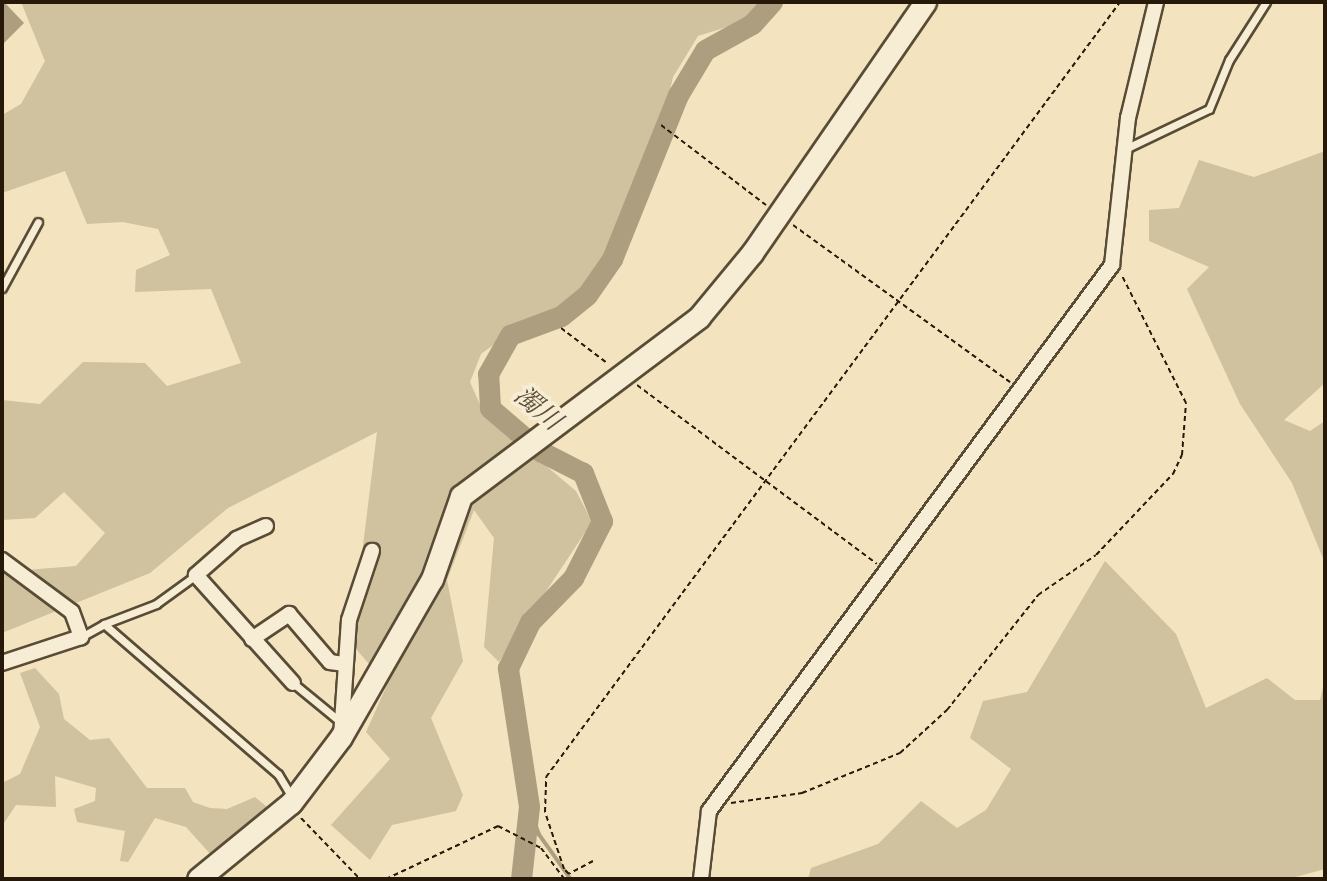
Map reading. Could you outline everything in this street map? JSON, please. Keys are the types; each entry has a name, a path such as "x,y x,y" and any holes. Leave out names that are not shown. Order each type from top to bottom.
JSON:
{"street":[{"path":"198,879 291,803 432,579 461,496 699,317 779,214 925,2"},
{"path":"701,879 709,811 1115,259 1124,149 1156,2"},
{"path":"266,526 228,545 196,575 293,683"},
{"path":"340,728 349,620 372,551"},
{"path":"2,560 72,612 82,637 2,663"},
{"path":"252,639 289,614 330,662 345,664"}],"lane":[{"path":"1124,149 1209,109 1229,60 1266,2"},
{"path":"2,288 38,222"},
{"path":"82,637 104,624 156,604 196,575"},
{"path":"104,624 278,774 289,787 291,803"},
{"path":"293,683 340,728"}],"path":[{"path":"593,861 569,874 564,869 545,812 546,777 1120,2"},
{"path":"661,125 1021,390"},
{"path":"718,799 769,801 900,753 947,710 1038,594 1096,555 1173,474 1186,424 1183,393 1129,298 1115,259"},
{"path":"561,328 886,571"},
{"path":"291,803 360,879"},
{"path":"386,879 490,827 541,848 564,879"}],"shaded area":[{"path":"21,2 767,2 749,20 698,36 673,77 659,138 610,257 584,293 560,313 527,320 481,354 470,382 484,414 576,491 592,522 499,662 484,647 494,538 474,510 447,580 463,661 431,718 463,795 456,811 392,825 370,860 331,825 390,759 366,732 387,685 351,643 377,432 228,508 150,573 2,633 2,572 76,566 105,533 64,492 35,518 2,520 2,400 40,404 83,362 145,363 167,386 241,363 211,289 135,292 136,270 170,255 158,229 123,222 87,224 65,171 2,193 2,115 21,104 45,61"},
{"path":"2,3 24,23 2,45"},
{"path":"1325,151 1325,383 1284,420 1310,431 1325,421 1325,563 1292,483 1240,404 1187,289 1209,267 1149,241 1149,210 1179,208 1199,160 1254,177"},
{"path":"1105,561 1176,634 1206,708 1267,678 1295,700 1320,700 1325,679 1325,869 1288,879 808,879 811,868 878,844 921,801 957,828 986,810 1011,769 970,738 983,701 1027,692"},
{"path":"35,668 59,694 64,719 90,740 109,738 147,788 185,788 193,802 210,808 227,809 255,797 267,807 213,857 186,827 155,818 128,862 120,861 125,831 77,822 74,809 95,801 96,788 55,776 56,807 16,805 2,826 2,783 20,774 40,727 20,673"}],"waterway":[{"name":"濁川","path":"521,879 529,806 508,668 530,622 573,578 602,521 583,473 540,451 490,408 488,374 510,335 561,316 587,295 612,259 678,95 705,50 752,24 772,2"},
{"path":"529,806 539,834 571,879"}]}
